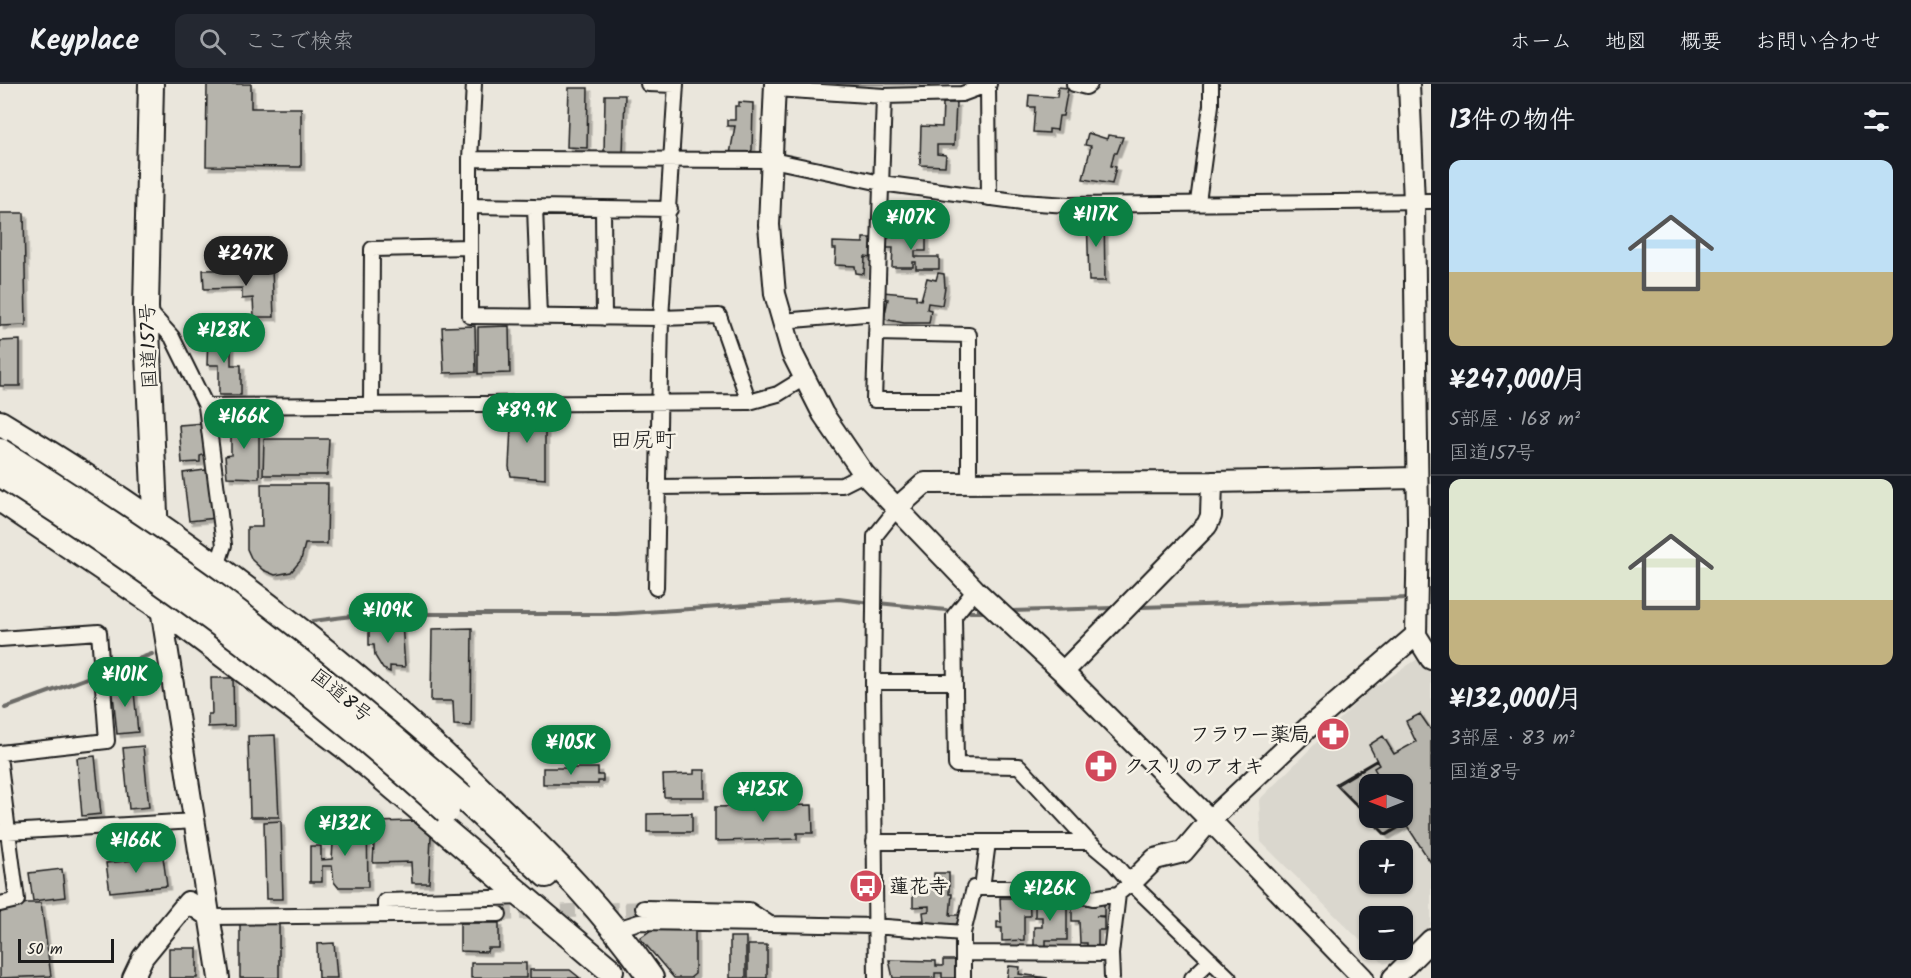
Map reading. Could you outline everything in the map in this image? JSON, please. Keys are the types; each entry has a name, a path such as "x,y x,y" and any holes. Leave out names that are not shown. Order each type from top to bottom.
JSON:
{"highway":[{"name":"国道157号","path":"151,84 146,308 160,608"},
{"path":"2,430 156,524 217,567 419,729 575,882 617,929 652,978"},
{"name":"国道8号","path":"0,451 135,539 218,598 350,701 455,804 652,978"},
{"name":"国道8号","path":"0,474 146,571 253,649 396,764 455,804 519,876 614,974"},
{"path":"0,499 160,608 352,752 614,974"}],"street":[{"path":"474,84 470,159 470,316 604,318 719,316 748,402"},
{"path":"648,84 676,85 670,209 661,318 656,588"},
{"path":"1074,84 1086,87 1090,84"},
{"path":"1198,202 1211,105 1210,84"},
{"path":"1409,84 1423,201 1416,635 1431,659"},
{"path":"989,198 983,85 962,94 884,96 775,87 769,225 770,261 782,321 804,378 841,443 864,474 975,590 1063,672 1210,819 1363,978"},
{"path":"884,96 874,400 969,400"},
{"path":"470,159 772,160 881,183 989,198 1068,205 1423,201"},
{"path":"470,206 670,209"},
{"path":"535,207 538,317"},
{"path":"603,208 604,318"},
{"path":"371,404 372,249 470,247"},
{"path":"146,308 172,337 206,406 224,545 217,567"},
{"path":"782,321 876,313"},
{"path":"876,333 969,335 969,483"},
{"path":"206,406 748,402 778,394 804,378"},
{"path":"658,487 842,485 864,474"},
{"path":"876,978 873,682 875,536 898,507 926,483 1212,482 1417,478"},
{"path":"1063,672 1208,525 1211,516 1212,482"},
{"path":"975,590 954,616 956,765 1019,766 1089,842 1113,861 1125,889 1211,960 1229,978"},
{"path":"160,608 219,978"},
{"path":"0,639 99,632 107,741 0,753"},
{"path":"963,978 963,933 974,888 1054,888 1093,898 1125,889 1155,859 1184,852 1210,819 1311,725 1416,635"},
{"path":"873,682 955,682"},
{"path":"0,764 4,832 17,900 0,904"},
{"path":"4,832 195,821"},
{"path":"874,842 1089,842"},
{"path":"982,888 988,842"},
{"path":"1112,978 1111,954 1125,889"},
{"path":"385,914 385,901 523,897"},
{"path":"133,978 143,957 188,902 210,917 499,914"},
{"path":"643,908 749,910 770,924"},
{"path":"617,929 639,922 874,926 963,933"},
{"path":"1393,978 1431,940"},
{"path":"963,952 1111,954"},
{"path":"1192,978 1211,960"}],"shaded area":[{"path":"837,84 931,84 927,90 837,88"},
{"path":"1416,660 1424,660 1431,672 1431,925 1413,943 1413,906 1359,906 1359,939 1261,842 1259,800 1366,693"},
{"path":"1380,960 1395,960 1394,961 1384,964"}],"building":[{"path":"207,84 251,84 251,108 301,108 301,167 206,166"},
{"path":"1058,87 1068,88 1063,116 1059,116 1057,130 1049,129 1049,133 1033,132 1035,107 1028,107 1029,95 1057,97"},
{"path":"569,88 588,88 587,148 567,147"},
{"path":"605,95 625,95 623,154 604,154"},
{"path":"739,102 753,103 752,150 747,155 730,154 735,126 727,126 727,120 735,120 735,106 739,106"},
{"path":"943,103 956,103 954,145 937,145 937,154 946,155 945,166 920,165 921,126 942,127"},
{"path":"1088,133 1107,139 1108,135 1123,137 1117,153 1114,153 1111,166 1116,167 1112,184 1083,179 1091,146 1085,145"},
{"path":"0,213 24,213 26,325 0,326"},
{"path":"1087,215 1104,215 1105,281 1089,281"},
{"path":"917,229 926,229 926,251 915,251 915,257 939,257 939,269 916,269 916,262 913,262 913,267 892,267 893,248 886,248 886,238 889,238 890,234 917,233"},
{"path":"863,238 872,238 871,258 865,257 864,274 856,273 855,266 835,265 836,249 833,249 833,242 863,243"},
{"path":"272,269 274,317 254,317 253,298 242,299 242,288 204,289 203,270"},
{"path":"938,273 944,274 945,287 942,305 928,303 927,309 931,310 929,323 904,323 884,319 888,299 882,299 883,292 916,295 916,299 921,300 927,278 936,280"},
{"path":"938,273 944,274 945,287 942,305 928,303 927,309 931,310 929,323 904,323 884,319 888,299 882,299 883,292 916,295 916,299 921,300 927,278 936,280"},
{"path":"475,326 476,372 444,373 442,327"},
{"path":"509,326 510,373 478,374 478,327"},
{"path":"208,334 231,335 231,365 241,365 241,395 219,395 219,365 207,365"},
{"path":"20,340 20,386 0,386 0,341"},
{"path":"545,410 545,479 511,476 509,467 511,426 507,426 508,413"},
{"path":"231,420 259,421 259,478 227,477 225,456 231,455"},
{"path":"205,423 209,453 200,456 200,462 182,463 179,425"},
{"path":"264,439 329,439 327,475 263,475"},
{"path":"205,470 211,474 216,518 189,521 183,473"},
{"path":"261,484 328,484 327,544 305,544 301,560 291,572 275,575 263,570 252,560 247,549 247,527 262,527"},
{"path":"402,623 405,667 390,666 390,672 383,669 375,656 374,645 369,645 369,624"},
{"path":"472,628 471,726 454,725 453,701 431,701 432,629"},
{"path":"211,678 233,678 234,726 208,727 208,714 212,714"},
{"path":"133,682 138,732 117,734 112,684"},
{"path":"1420,714 1431,730 1431,863 1409,828 1413,828 1413,774 1359,774 1359,806 1337,785 1377,761 1369,745 1383,736 1394,754 1416,742 1406,721"},
{"path":"275,735 279,817 250,817 248,736"},
{"path":"143,746 149,807 129,809 123,748"},
{"path":"95,756 101,814 82,816 77,758"},
{"path":"1376,760 1379,765 1374,768 1377,774 1359,774 1359,808 1335,784"},
{"path":"543,768 598,768 598,775 603,775 603,781 598,781 598,784 543,784"},
{"path":"694,770 705,770 705,797 664,797 663,775 694,774"},
{"path":"812,805 813,833 797,833 797,839 715,841 715,807"},
{"path":"692,813 692,832 647,832 647,814"},
{"path":"367,820 368,887 338,887 334,882 332,866 322,866 322,882 310,882 310,846 321,846 321,860 332,859 334,827 343,827 343,823"},
{"path":"281,821 283,899 266,899 264,822"},
{"path":"413,821 431,836 429,883 412,883 411,862 373,863 375,822"},
{"path":"1378,828 1396,828 1385,835"},
{"path":"1380,828 1399,828 1387,835"},
{"path":"163,857 167,886 110,892 106,863"},
{"path":"62,869 65,897 33,901 29,873"},
{"path":"934,873 949,873 949,894 952,894 950,915 961,915 961,924 917,926 917,921 924,920 923,912 929,911 929,906 913,907 913,889 934,889"},
{"path":"1023,892 1029,892 1030,916 1024,916 1024,940 1002,941 1002,928 997,928 997,922 1001,922 1000,898 1023,898"},
{"path":"1035,898 1045,898 1045,903 1067,903 1067,940 1046,940 1046,948 1034,948 1034,927 1042,927 1042,917 1035,917"},
{"path":"1094,899 1104,899 1104,916 1096,916 1104,917 1104,930 1098,930 1098,948 1087,948 1087,943 1080,943 1079,921 1072,921 1072,905 1094,905"},
{"path":"28,903 41,903 51,976 0,978 0,909"},
{"path":"460,923 499,923 499,948 488,948 487,952 460,951"},
{"path":"240,924 279,924 279,978 240,978"},
{"path":"654,928 695,929 695,974 690,978 674,978 640,938"},
{"path":"730,937 746,937 746,978 730,978"},
{"path":"334,943 337,978 318,978 317,944"},
{"path":"748,945 767,945 767,978 748,978"},
{"path":"169,948 197,948 197,978 169,978"},
{"path":"889,960 936,961 936,966 943,966 943,960 955,960 955,978 942,978 942,973 935,973 935,978 893,978"},
{"path":"471,963 526,963 526,978 471,978"},
{"path":"1009,966 1020,967 1019,974 1048,978 1007,978"},
{"path":"530,970 570,970 580,978 530,978"}],"waterway":[{"path":"1142,607 1409,598"},
{"path":"313,621 367,614 616,614 839,599 871,603"},
{"path":"878,603 946,610"},
{"path":"1012,611 1112,608"},
{"path":"970,612 983,612"},
{"path":"105,671 152,654"},
{"path":"5,708 98,674"}],"tunnel":[{"path":"499,914 643,908"}],"place":[{"name":"フラワー薬局","path":"1333,734"},
{"name":"クスリのアオキ","path":"1101,766"},
{"name":"蓮花寺","path":"866,886"}],"district":[{"name":"田尻町","path":"643,439"}]}
